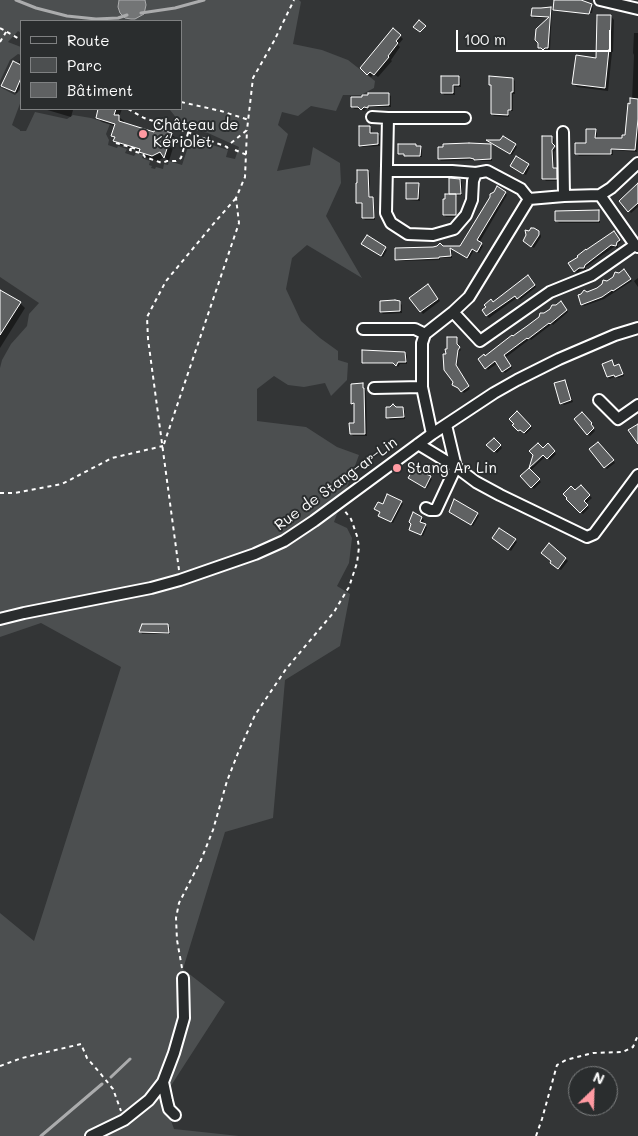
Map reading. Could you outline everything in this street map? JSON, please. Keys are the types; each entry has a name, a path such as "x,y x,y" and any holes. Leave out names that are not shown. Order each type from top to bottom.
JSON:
{"street":[{"path":"603,0 638,9"},
{"path":"372,117 465,118"},
{"path":"388,118 386,213 391,223 408,234 434,235 454,229 466,215 472,200 473,181 476,173"},
{"path":"563,132 564,196"},
{"path":"529,199 600,195 612,188 638,163"},
{"path":"387,170 476,173 487,171 521,188 529,199"},
{"path":"453,312 480,341 550,292 592,275 637,246 600,195"},
{"path":"432,434 422,387 422,343 425,334 469,297 529,199"},
{"name":"Rue de Stang-ar-Lin","path":"0,619 151,588 255,554 284,541 432,434 494,393 577,350 638,328"},
{"path":"363,330 415,329 425,334"},
{"path":"374,388 422,387"},
{"path":"599,400 618,419 638,405"},
{"path":"426,508 436,510 456,467 446,425"},
{"path":"418,444 456,467 476,482 586,537 594,534 638,475"},
{"path":"91,1136 124,1120 149,1100 164,1082 184,1018 183,978"},
{"path":"164,1082 169,1109 175,1115"}],"path":[{"path":"180,580 148,339 147,317 166,281 236,198 245,177 253,78 294,0"},
{"path":"0,28 20,39"},
{"path":"0,42 6,32"},
{"path":"182,102 221,110 249,120"},
{"path":"130,110 144,118 228,147 229,151"},
{"path":"231,143 248,130"},
{"path":"131,148 130,150 143,154 145,157 162,162 176,160 181,158 188,133"},
{"path":"116,143 140,150"},
{"path":"235,150 247,156"},
{"path":"163,446 239,223 236,198"},
{"path":"0,493 15,493 62,484 112,458 163,446"},
{"path":"183,978 176,918 179,903 201,860 213,830 227,781 238,753 255,715 286,669 334,612 349,587 357,563 359,547 357,536 351,519 338,502"},
{"path":"536,1136 557,1065 566,1060 593,1053 622,1052 633,1047 638,1035"},
{"path":"0,1066 22,1058 81,1044 87,1058 113,1089 124,1120"}],"green space":[{"path":"0,0 119,0 146,5 145,0 299,0 301,2 293,44 322,50 348,60 375,81 374,88 361,95 343,95 336,111 311,106 298,116 282,112 278,125 288,134 277,171 310,165 313,147 340,163 341,183 326,216 362,278 307,245 292,258 286,289 301,321 338,351 338,360 348,363 347,380 331,396 325,383 304,387 288,385 274,376 257,389 257,421 306,427 337,447 359,455 334,522 347,528 352,538 349,563 337,586 350,594 340,646 285,680 273,818 225,832 183,969 225,1002 163,1098 174,1129 239,1136 0,1136 0,913 34,941 121,667 41,623 0,637 0,368 2,360 11,344 27,326 29,314 39,303 0,277 0,87 15,95 20,90 20,104 12,125 20,131 26,131 35,112 67,119 73,115 91,118 110,124 106,134 109,140 108,145 127,149 125,153 134,156 136,153 143,155 142,158 150,161 149,165 152,166 151,168 163,169 164,164 168,165 169,161 182,165 191,138 228,150 226,157 235,159 239,147 208,133 194,130 178,120 170,110 182,110 182,20 20,20 20,32 18,31 8,42 20,47 20,55 18,54 10,60 0,81"}],"shaded area":[{"path":"119,0 145,0 144,14 135,19 125,18 120,13 118,7"}],"building":[{"path":"554,0 581,0 592,4 589,14 553,10"},
{"path":"551,7 548,48 543,50 538,48 538,43 535,40 536,29 549,17 531,16 532,8"},
{"path":"597,15 611,15 610,49 605,88 572,84 576,55 596,58"},
{"path":"419,20 426,26 420,32 413,27"},
{"path":"393,28 401,35 396,41 398,43 374,75 370,72 367,75 360,68"},
{"path":"13,61 20,64 20,80 15,92 1,86"},
{"path":"441,76 459,76 459,85 453,85 453,93 441,93"},
{"path":"489,76 513,78 511,110 508,110 508,115 491,114 491,85 489,85"},
{"path":"368,93 389,93 389,105 368,106 368,108 364,107 361,110 358,107 351,107 351,97 362,97 362,95 368,95"},
{"path":"630,98 638,99 635,150 611,149 611,154 575,154 575,143 586,143 586,129 596,129 595,138 622,138 622,135 625,135"},
{"name":"Château de Kériolet","path":"98,110 116,110 114,115 119,115 119,121 154,132 155,128 172,133 164,158 160,152 152,156 139,152 140,149 113,141 115,137 111,136 115,124 96,118"},
{"path":"359,126 370,126 370,133 378,133 378,144 359,146"},
{"path":"503,136 516,144 510,154 486,140 500,140"},
{"path":"542,136 552,136 552,143 555,146 552,150 553,168 557,168 557,179 542,179"},
{"path":"398,144 416,144 416,146 421,146 420,156 398,154"},
{"path":"443,144 491,144 491,159 438,159 438,147 443,147"},
{"path":"516,156 529,164 523,174 510,166"},
{"path":"357,170 368,170 369,197 373,197 374,218 362,218 362,203 356,203"},
{"path":"449,178 460,179 461,194 449,194"},
{"path":"406,183 419,183 418,199 406,199"},
{"path":"638,183 638,203 628,212 619,201"},
{"path":"497,186 506,192 477,240 482,243 477,252 472,249 467,258 450,248 451,256 395,260 395,248 433,247 440,243 443,246 460,246 490,194 494,192"},
{"path":"445,194 456,194 456,215 443,215 443,199 445,199"},
{"path":"599,210 599,221 555,221 555,211"},
{"path":"531,228 539,231 539,235 531,247 523,241 526,235 525,230 529,231"},
{"path":"614,231 620,240 616,246 611,245 585,265 584,268 579,268 574,272 568,263"},
{"path":"367,235 386,247 381,256 361,244"},
{"path":"624,269 631,279 602,297 581,305 578,295 584,290 587,292 597,288 602,284 603,280 607,281 613,277 615,272 619,273"},
{"path":"528,275 535,285 517,299 515,296 486,316 482,310 486,307 484,305 491,299 493,302"},
{"path":"428,284 438,299 420,312 409,298"},
{"path":"0,290 21,302 0,335"},
{"path":"380,301 400,301 400,311 380,312"},
{"path":"561,301 567,310 550,324 504,355 511,366 502,372 495,361 485,369 478,359 527,326 539,317 540,313 544,313 552,305 556,305"},
{"path":"447,337 457,337 457,344 460,347 456,365 469,386 461,392 452,385 453,382 444,370 443,354 446,354"},
{"path":"362,350 405,352 406,362 398,362 396,366 393,363 362,363"},
{"path":"612,360 614,366 619,364 623,374 607,377 602,364"},
{"path":"565,380 571,400 560,404 554,383"},
{"path":"363,383 365,434 350,434 349,423 354,423 354,403 351,404 351,384"},
{"path":"393,404 396,407 403,407 404,417 386,418 386,407 390,407"},
{"path":"517,411 531,426 524,433 520,430 518,431 509,419"},
{"path":"582,412 594,428 587,435 574,419"},
{"path":"638,424 638,444 628,430"},
{"path":"494,438 501,445 494,452 486,445"},
{"path":"598,442 614,460 604,468 589,449"},
{"path":"538,443 543,448 548,443 555,451 547,459 543,455 529,468 533,455 529,451"},
{"path":"417,463 429,470 426,474 431,476 425,488 408,478"},
{"path":"529,468 540,479 531,488 520,476"},
{"path":"581,485 590,495 584,501 588,505 580,513 563,494 571,486 575,490"},
{"path":"387,494 402,501 391,522 378,516 380,512 374,509 378,502 383,504"},
{"path":"454,499 478,513 471,525 449,512"},
{"path":"413,512 422,517 420,522 426,524 421,535 409,530 411,524 409,522"},
{"path":"499,528 516,539 508,550 492,538"},
{"path":"549,543 566,558 558,569 541,553"},
{"path":"142,624 168,624 169,633 139,632"}],"waterway":[{"path":"16,0 36,8 67,16 96,19 118,18 127,15"},
{"path":"141,13 175,8 204,0"},
{"path":"111,1077 130,1059"},
{"path":"41,1136 102,1084"}],"place":[{"name":"Château de Kériolet","path":"143,134"},
{"name":"Stang Ar Lin","path":"397,468"}]}
